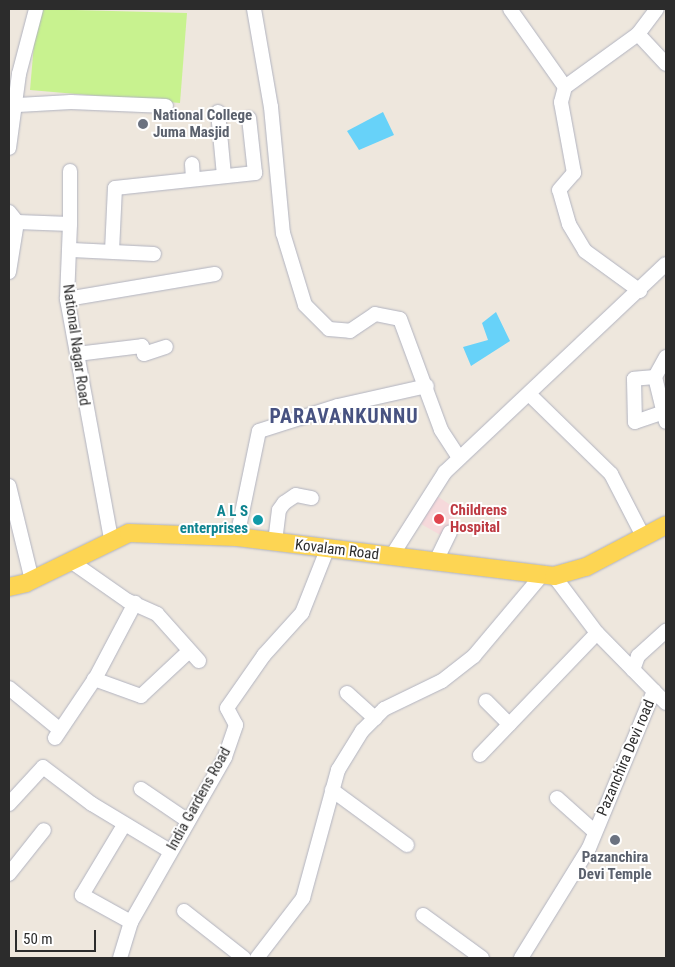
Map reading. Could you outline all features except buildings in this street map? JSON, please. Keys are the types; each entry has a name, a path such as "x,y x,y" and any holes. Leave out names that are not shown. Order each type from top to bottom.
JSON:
{"main road":[{"name":"Kovalam Road","path":"9,587 32,580 72,562 111,538 176,532 237,537 326,550 548,575 586,568 666,525"}],"street":[{"path":"9,148 18,105 19,74 36,9"},
{"path":"254,9 271,107 283,233 305,305 329,329 350,331 375,314 400,319 427,386 440,430 459,458"},
{"path":"510,9 565,87"},
{"path":"640,291 585,251 563,208 559,190 574,177 561,102 565,87 638,34 657,9"},
{"path":"638,34 666,64"},
{"path":"18,105 70,102 166,106"},
{"path":"218,112 224,176"},
{"path":"112,251 115,188 192,170 224,176 255,173 249,118"},
{"name":"National Nagar Road","path":"70,171 72,250 67,299 111,538"},
{"path":"9,272 13,217 70,224"},
{"path":"72,250 154,254"},
{"path":"391,557 417,513 459,458 640,291 666,264"},
{"path":"67,299 215,274"},
{"path":"77,354 142,346 144,354 166,347"},
{"path":"655,377 634,380 636,422 664,418 655,377 666,357"},
{"path":"237,537 259,431 427,386"},
{"path":"529,394 611,474 644,538"},
{"path":"9,486 32,580"},
{"path":"275,542 278,510 296,495 312,498"},
{"path":"434,563 450,532"},
{"name":"India Gardens Road","path":"120,958 131,922 188,821 235,732 227,708 264,655 302,613 326,550"},
{"path":"72,562 135,603 157,614 194,656 141,696 94,680"},
{"path":"259,957 303,898 338,770 375,718 404,696 442,681 474,656 548,575"},
{"name":"Pazanchira Devi road","path":"521,958 570,885 595,832 654,691 597,633 548,575"},
{"path":"9,688 57,734 94,680 135,603"},
{"path":"632,670 638,656 666,631"},
{"path":"480,756 508,724 597,633"},
{"path":"654,691 666,703"},
{"path":"347,693 375,718"},
{"path":"486,701 508,724"},
{"path":"9,804 43,767 124,824 170,851"},
{"path":"141,789 188,821"},
{"path":"332,790 407,845"},
{"path":"557,798 595,832"},
{"path":"124,824 82,895 131,922"},
{"path":"9,874 44,830"},
{"path":"184,911 244,958"},
{"path":"423,915 482,958"}],"shaded area":[{"name":"Childrens Hospital","path":"437,496 458,510 444,537 421,524"}],"green space":[{"path":"37,9 187,13 180,103 30,90"}],"water":[{"path":"383,112 394,135 359,150 347,131"},
{"path":"496,312 510,341 471,366 463,347 488,340 482,323"}],"place":[{"name":"National College Juma Masjid","path":"143,124"},
{"name":"Childrens Hospital","path":"439,519"},
{"name":"A L S enterprises","path":"258,520"},
{"name":"Pazanchira Devi Temple","path":"615,840"}],"district":[{"name":"PARAVANKUNNU","path":"344,416"}]}
